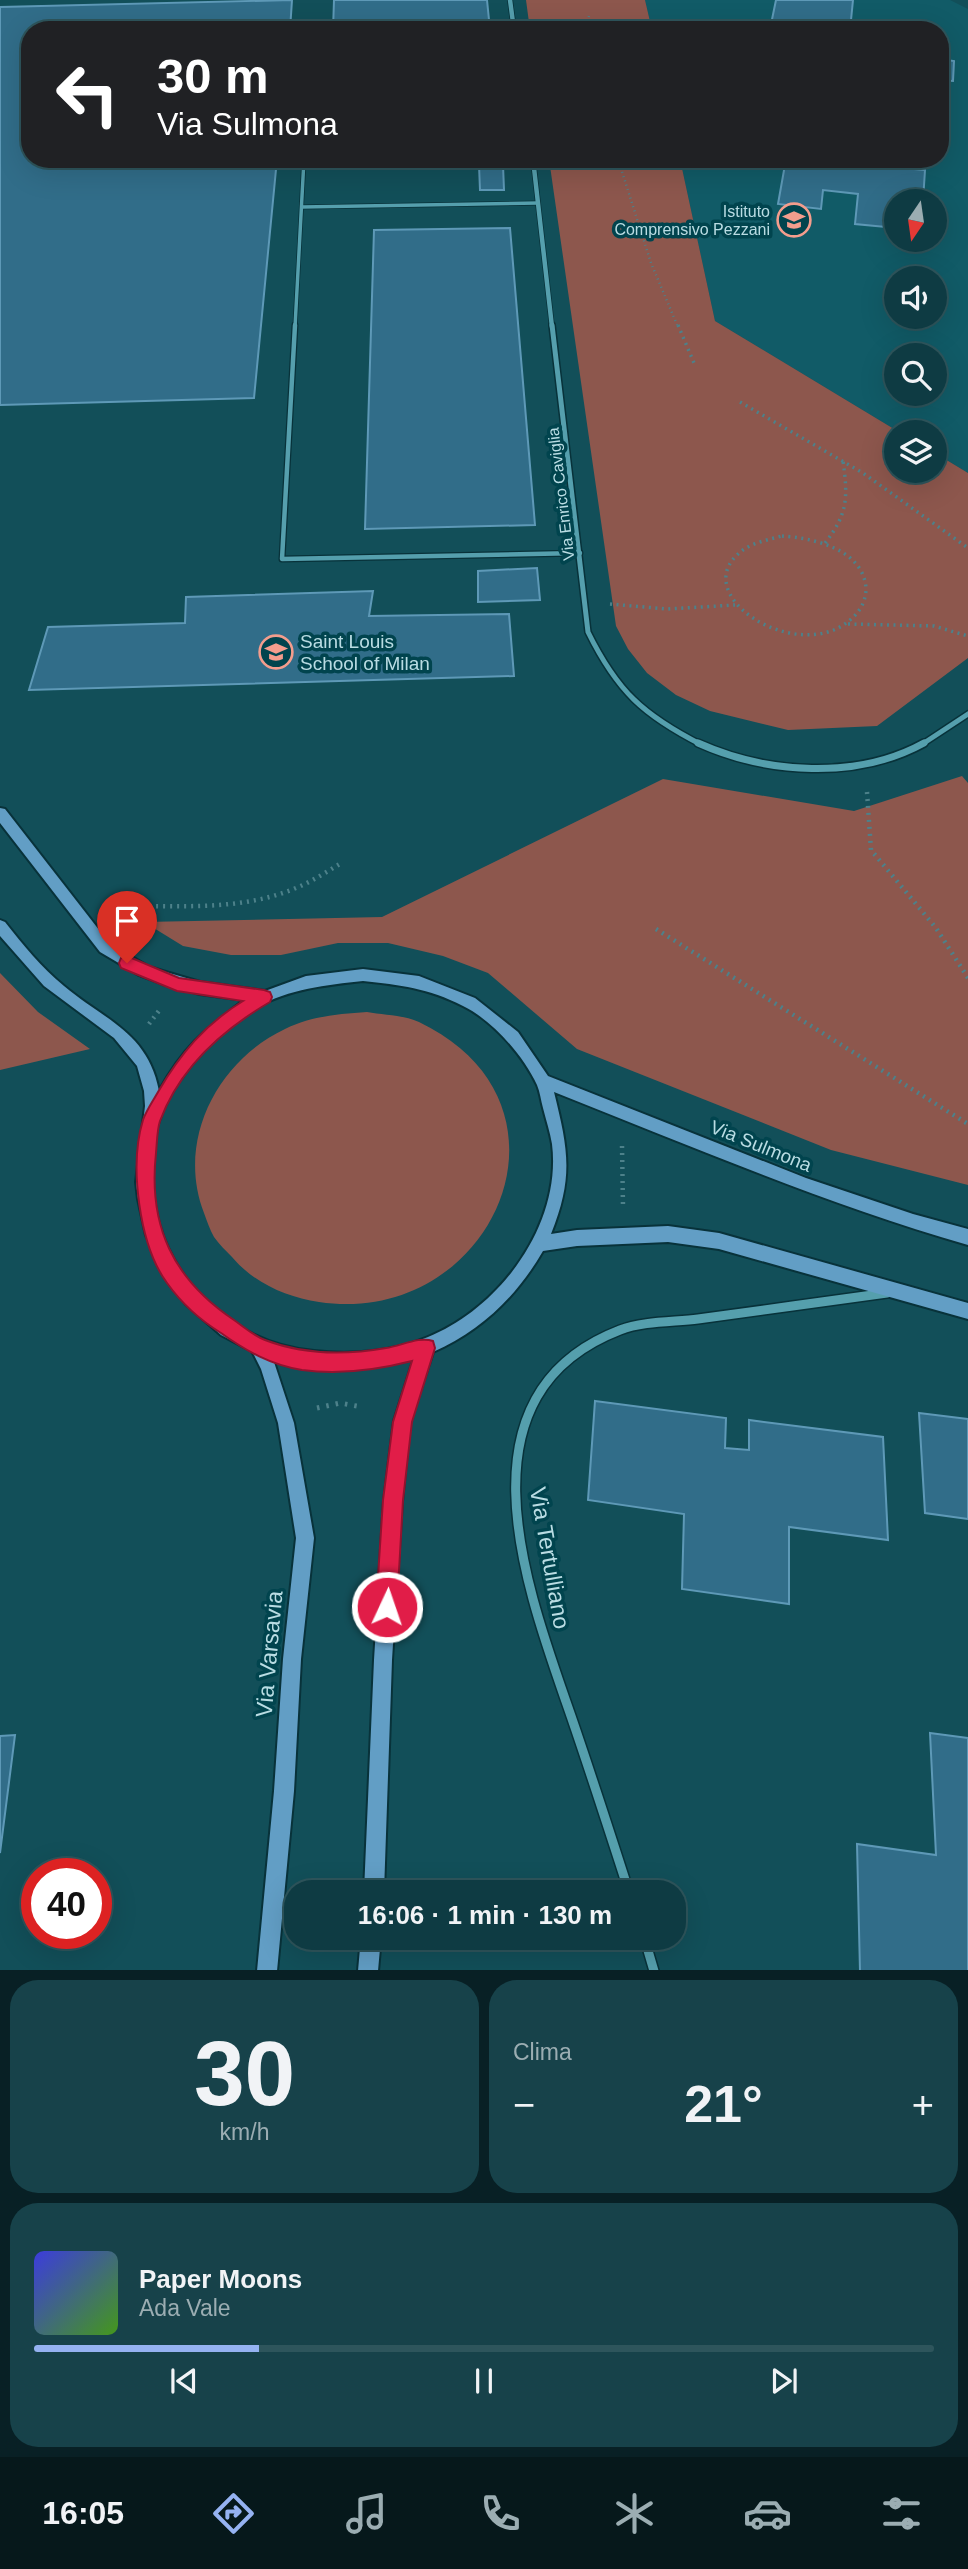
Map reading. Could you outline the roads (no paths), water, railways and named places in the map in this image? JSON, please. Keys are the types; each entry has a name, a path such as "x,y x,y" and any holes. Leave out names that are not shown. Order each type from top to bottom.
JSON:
{"street":[{"path":"510,0 513,21"},
{"name":"Via Enrico Caviglia","path":"534,168 588,632 601,660 616,682 664,726 698,744 730,756 783,765 828,769 865,765 921,746 968,714"},
{"path":"0,813 106,948 127,963 177,985 264,997"},
{"path":"0,926 34,969 68,998 127,1039 143,1062 152,1083 144,1185 154,1234 172,1275 204,1311 259,1348 302,1360 343,1362 388,1358 426,1348 487,1310 518,1278 539,1244 555,1203 560,1166 556,1119 543,1081 528,1055 497,1022 469,1001 427,983 392,976 345,974 309,980 264,997 233,1015 205,1038 181,1066 151,1121"},
{"name":"Via Sulmona","path":"543,1081 803,1186 923,1226 968,1237"},
{"path":"539,1244 577,1238 667,1234 719,1241 968,1311"},
{"name":"Via Tertulliano","path":"625,1880 536,1614 515,1502 517,1448 530,1406 554,1370 589,1344 622,1329 894,1292"},
{"name":"Via Varsavia","path":"259,1348 268,1366 286,1423 305,1538 292,1659 284,1791 267,1970"},
{"path":"374,1880 383,1660 393,1500 402,1422 426,1348"},
{"path":"368,1970 370,1950"},
{"path":"647,1950 654,1970"}],"lane":[{"path":"304,168 282,559 580,553"},
{"path":"302,207 538,204"}],"place":[{"name":"Istituto Comprensivo Pezzani","path":"794,220"},
{"name":"Saint Louis School of Milan","path":"276,652"}]}
